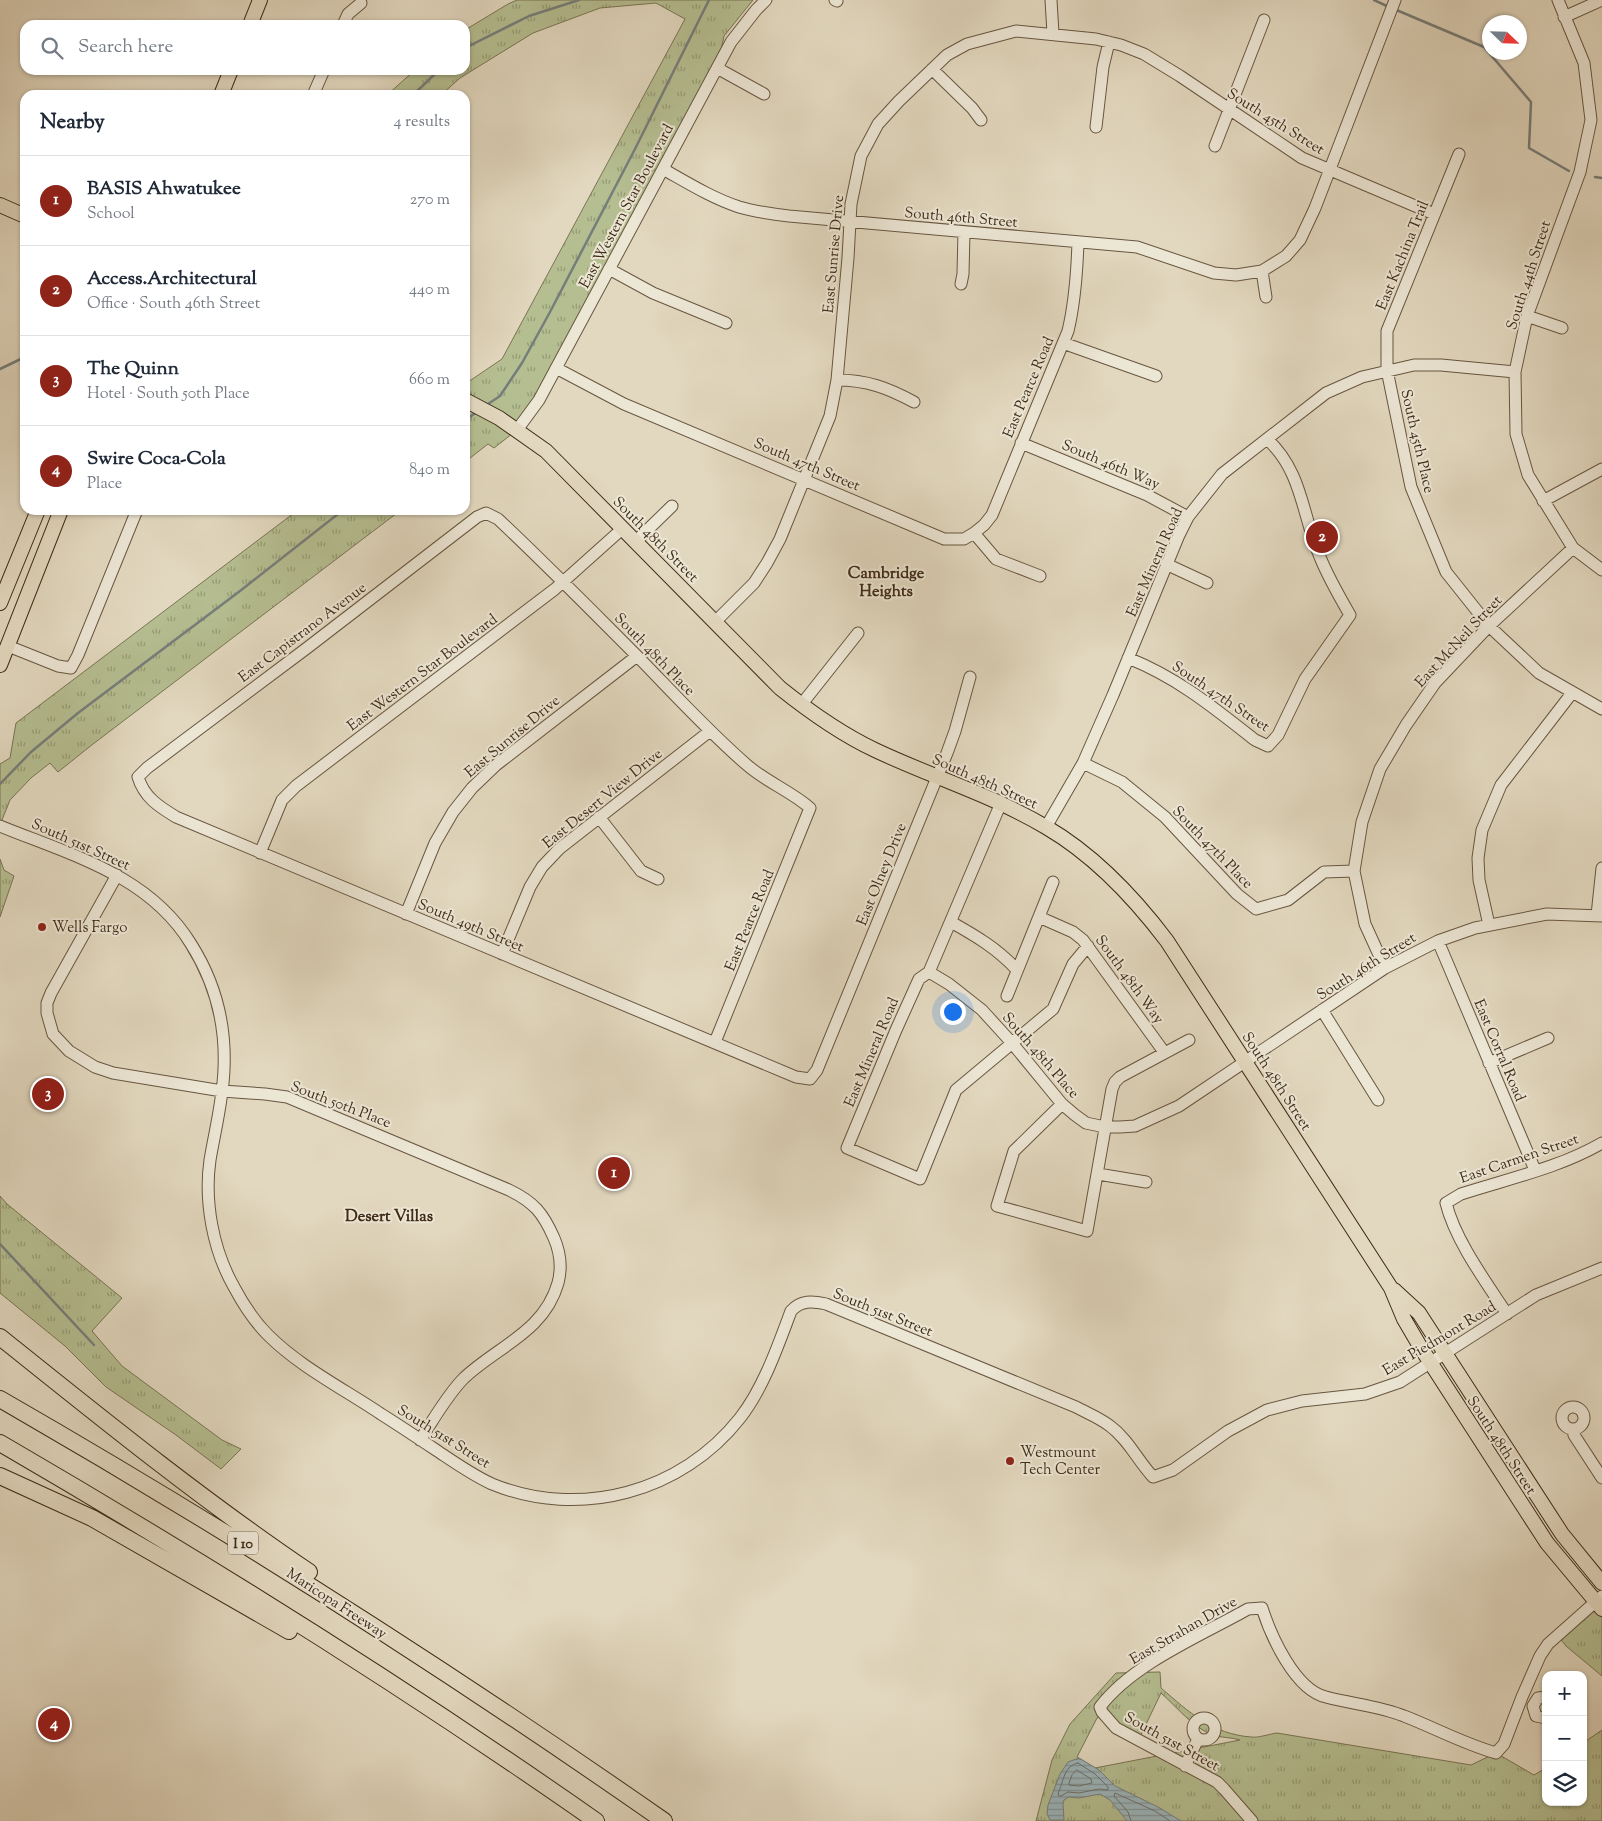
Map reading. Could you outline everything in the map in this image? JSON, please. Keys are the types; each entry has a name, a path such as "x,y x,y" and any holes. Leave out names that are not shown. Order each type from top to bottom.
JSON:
{"highway":[{"path":"0,1337 142,1451 245,1528 403,1634 481,1696"},
{"name":"Maricopa Freeway","path":"0,1399 126,1471 246,1544 481,1696 664,1821"},
{"name":"I 10","path":"0,1443 199,1562 461,1728 596,1821"},
{"path":"0,1476 92,1518 318,1648 374,1683 461,1728"}],"main road":[{"path":"252,20 260,0"},
{"path":"223,90 229,75"},
{"path":"0,205 20,214"},
{"name":"South 48th Street","path":"470,403 499,418 546,451 780,688 801,705 846,735 876,750 1001,803 1046,827 1071,843 1106,872 1148,916 1167,940 1391,1288 1404,1319 1430,1363 1547,1543 1600,1603"},
{"path":"0,604 36,515"},
{"path":"0,665 59,515"},
{"name":"South 48th Street","path":"1391,1288 1419,1313 1562,1534 1602,1583"}],"street":[{"name":"East Western Star Boulevard","path":"516,430 540,400 731,42 742,26 766,0"},
{"path":"1051,0 1053,34"},
{"path":"1266,297 1262,270 1286,256 1300,240 1330,170 1395,0"},
{"name":"South 44th Street","path":"1558,0 1584,63 1596,120 1580,172 1527,316 1515,372 1516,434 1528,475 1543,501 1573,548 1602,570"},
{"path":"1564,17 1602,0"},
{"path":"346,20 348,14 361,3"},
{"path":"1215,146 1264,20"},
{"name":"East Sunrise Drive","path":"715,622 754,583 767,563 780,538 830,416 837,380 851,204 861,156 878,124 947,55 967,44 1016,31 1109,42"},
{"path":"1096,127 1103,66 1109,42"},
{"name":"South 45th Street","path":"1109,42 1144,54 1302,158 1434,214"},
{"path":"717,68 764,94"},
{"path":"932,69 972,108 981,120"},
{"path":"316,90 322,75"},
{"name":"East Kachina Trail","path":"1387,370 1388,331 1459,154"},
{"name":"South 46th Street","path":"663,169 715,197 738,207 758,212 1137,247 1214,273 1236,275 1262,270"},
{"path":"961,284 964,232"},
{"name":"East Pearce Road","path":"974,533 984,526 992,516 1063,343 1073,310 1078,242"},
{"path":"609,269 653,293 726,323"},
{"path":"1527,316 1562,328"},
{"path":"1063,343 1156,376"},
{"name":"East Mineral Road","path":"1046,827 1083,763 1166,564 1188,517 1222,474 1326,393 1346,383 1387,370 1414,365 1441,365 1515,372"},
{"name":"South 47th Street","path":"556,368 624,404 944,539 964,539 974,533"},
{"name":"South 45th Place","path":"1387,370 1411,487 1446,572 1489,626 1539,673 1602,709"},
{"path":"837,380 854,380 878,384 914,402"},
{"name":"South 47th Street","path":"1128,658 1182,684 1254,740 1268,746 1278,735 1305,679 1350,615 1319,556 1302,497 1290,471 1276,448 1267,439"},
{"name":"South 46th Way","path":"1021,443 1147,495 1188,517"},
{"path":"1543,501 1602,469"},
{"path":"635,542 672,506"},
{"name":"South 48th Place","path":"486,513 498,519 564,582 710,732 762,778 801,800 810,808"},
{"name":"East Capistrano Avenue","path":"138,777 147,768 315,642 477,516 486,513"},
{"path":"8,646 58,666 71,668 136,515"},
{"name":"East Western Star Boulevard","path":"260,853 282,800 296,786 564,582 606,541 622,529"},
{"path":"974,533 996,558 1040,576"},
{"name":"East McNeil Street","path":"1385,968 1365,924 1354,871 1362,822 1380,769 1406,725 1435,683 1489,626 1573,548"},
{"path":"1166,564 1208,583"},
{"path":"801,705 858,633"},
{"name":"East Sunrise Drive","path":"406,914 435,843 453,812 472,788 496,765 637,656"},
{"name":"East Olney Drive","path":"810,1078 817,1070 955,732 970,677"},
{"path":"1489,925 1479,880 1478,858 1482,830 1501,785 1572,693"},
{"name":"East Desert View Drive","path":"502,954 530,887 542,867 559,849 710,732"},
{"name":"South 47th Place","path":"1083,763 1122,782 1165,817 1237,894 1256,910 1288,900 1324,872 1354,871"},
{"name":"South 49th Street","path":"138,777 141,788 151,800 163,810 176,817 796,1077 810,1078"},
{"path":"929,972 1001,803"},
{"name":"East Pearce Road","path":"715,1042 810,808"},
{"path":"599,817 641,871 658,879"},
{"name":"South 51st Street","path":"1,826 117,876 148,895 169,915 189,941 204,967 218,1002 221,1020 224,1069 210,1161 208,1199 216,1240 225,1270 234,1288 268,1335 301,1361 474,1475 521,1494 570,1500 603,1498 644,1488 663,1481 691,1464 727,1433 740,1418 758,1391 791,1311 806,1301 826,1304 1076,1407 1111,1426 1136,1453 1142,1466 1153,1477"},
{"path":"1600,916 1602,868"},
{"name":"South 50th Place","path":"117,876 47,1003 47,1012 53,1034 69,1051 95,1068 104,1071 222,1091 266,1094 287,1098 372,1131 509,1190 527,1199 538,1210 548,1225 560,1258 555,1294 548,1307 540,1318 517,1338 457,1385 420,1440"},
{"path":"1007,996 1054,882"},
{"name":"South 46th Street","path":"1245,1062 1385,968 1438,941 1489,925 1547,914 1600,916"},
{"name":"South 48th Way","path":"1039,917 1074,932 1088,946 1164,1052"},
{"path":"951,922 1006,957 1017,970"},
{"name":"East Corral Road","path":"1438,941 1535,1170"},
{"path":"1012,1043 1054,1009 1073,964 1088,946"},
{"name":"East Mineral Road","path":"929,972 920,979 896,1030 847,1148 920,1179 956,1090 1012,1043"},
{"name":"South 48th Place","path":"929,972 968,997 1012,1043 1062,1104 1086,1123 1105,1127 1135,1126 1171,1110 1245,1062"},
{"path":"1322,1010 1378,1100"},
{"path":"1489,1063 1548,1038"},
{"path":"1062,1104 1014,1151 997,1206 1087,1231 1112,1089 1115,1082 1120,1077 1188,1040"},
{"name":"East Carmen Street","path":"1507,1314 1477,1268 1450,1217 1446,1203 1461,1194 1535,1170 1590,1150 1602,1143"},
{"path":"1098,1174 1146,1182"},
{"name":"East Piedmont Road","path":"1153,1477 1173,1470 1228,1431 1267,1410 1302,1401 1365,1394 1400,1382 1536,1295 1602,1268"},
{"path":"1573,1429 1574,1435 1602,1478"},
{"path":"1534,1702 1522,1697 1540,1656 1548,1644 1600,1603"},
{"name":"East Strahan Drive","path":"1100,1707 1107,1698 1135,1674 1158,1659 1248,1609 1262,1608 1266,1622 1291,1670 1312,1692 1325,1697 1402,1715 1480,1749 1496,1753 1504,1744 1522,1697"},
{"path":"1542,1698 1538,1698 1534,1702 1534,1713 1539,1718 1542,1718"},
{"name":"South 51st Street","path":"1100,1707 1116,1728 1221,1786 1252,1821"},
{"path":"1185,1766 1198,1738"}],"green space":[{"path":"517,0 753,0 724,36 717,68 517,430 494,448 488,444 470,458 470,381 502,359 685,19 656,3 600,8 533,33 470,72 470,27"},
{"path":"409,75 465,75 447,90 393,90"},
{"path":"291,515 394,515 58,772 50,763 31,778 10,800 0,825 0,764 10,758 16,723"},
{"path":"0,859 4,870 14,876 0,917"},
{"path":"0,1196 7,1204 122,1298 92,1331 122,1366 222,1440 241,1449 221,1469 176,1435 106,1387 65,1346 0,1293"},
{"path":"1602,1596 1602,1676 1566,1646 1558,1636"},
{"path":"1160,1672 1161,1688 1181,1705 1213,1727 1237,1735 1254,1737 1277,1733 1471,1765 1496,1753 1534,1775 1542,1770 1542,1806 1587,1806 1587,1740 1602,1730 1602,1821 1036,1821 1052,1760 1070,1724 1116,1673","holes":["1161,1693 1192,1722 1206,1732 1216,1736 1240,1740 1095,1768 1077,1757 1097,1718 1103,1714 1138,1741"]}],"water":[{"path":"1079,1758 1099,1770 1115,1786 1158,1807 1181,1821 1127,1821 1110,1800 1100,1794 1079,1798 1069,1797 1064,1800 1063,1804 1064,1820 1050,1820 1047,1814 1048,1805 1060,1774 1068,1762"}],"waterway":[{"path":"470,46 529,16 579,0"},
{"path":"485,406 500,396 522,363 635,149 709,0"},
{"path":"1374,0 1389,7"},
{"path":"1394,9 1484,47 1531,102 1529,148 1569,171"},
{"path":"418,90 434,75"},
{"path":"1595,177 1602,178"},
{"path":"0,369 20,359"},
{"path":"470,417 477,412"},
{"path":"0,784 31,752 78,713 240,591 337,515"},
{"path":"0,1244 94,1345"}],"place":[{"name":"Access.Architectural","path":"1322,537"},
{"name":"Wells Fargo","path":"42,927"},
{"name":"The Quinn","path":"48,1094"},
{"name":"BASIS Ahwatukee","path":"614,1173"},
{"name":"Westmount Tech Center","path":"1010,1461"},
{"name":"Swire Coca-Cola","path":"54,1724"}],"district":[{"name":"Cambridge Heights","path":"886,581"},
{"name":"Desert Villas","path":"389,1215"}]}
